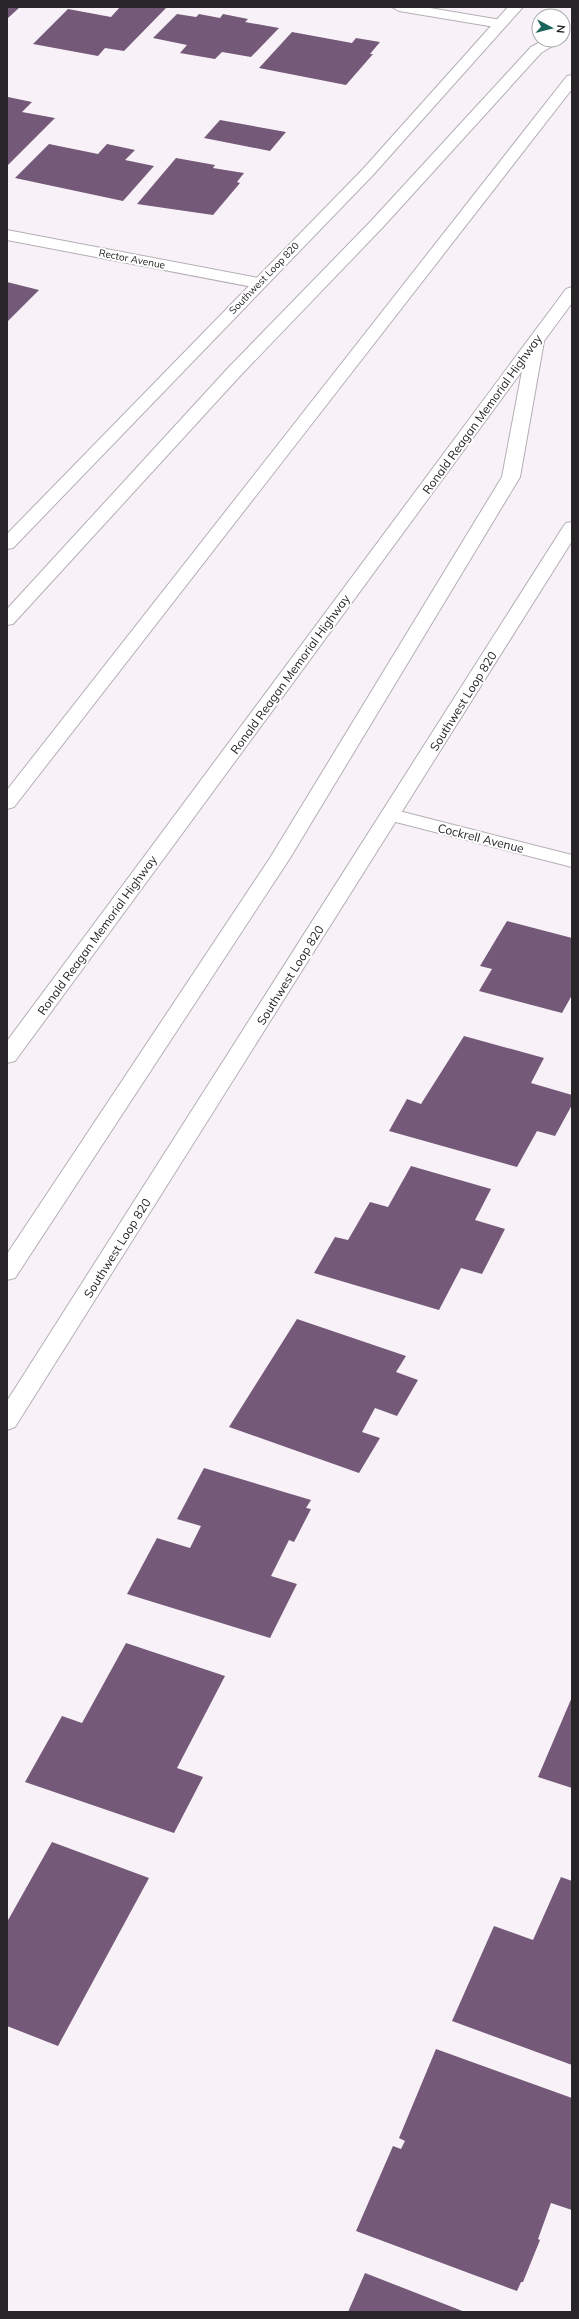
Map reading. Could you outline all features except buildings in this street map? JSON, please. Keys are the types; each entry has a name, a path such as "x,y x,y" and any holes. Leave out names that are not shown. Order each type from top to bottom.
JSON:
{"main road":[{"path":"399,7 501,24"},
{"name":"Southwest Loop 820","path":"7,544 258,283 368,172 516,7"},
{"path":"7,620 229,378 377,224 536,50 540,48"},
{"path":"7,803 572,79"},
{"name":"Rector Avenue","path":"7,235 258,283"},
{"name":"Ronald Reagan Memorial Highway","path":"7,1056 572,292"},
{"path":"7,1272 280,858 511,477 536,342"},
{"name":"Southwest Loop 820","path":"7,1422 572,527"},
{"name":"Cockrell Avenue","path":"391,815 572,861"}]}
